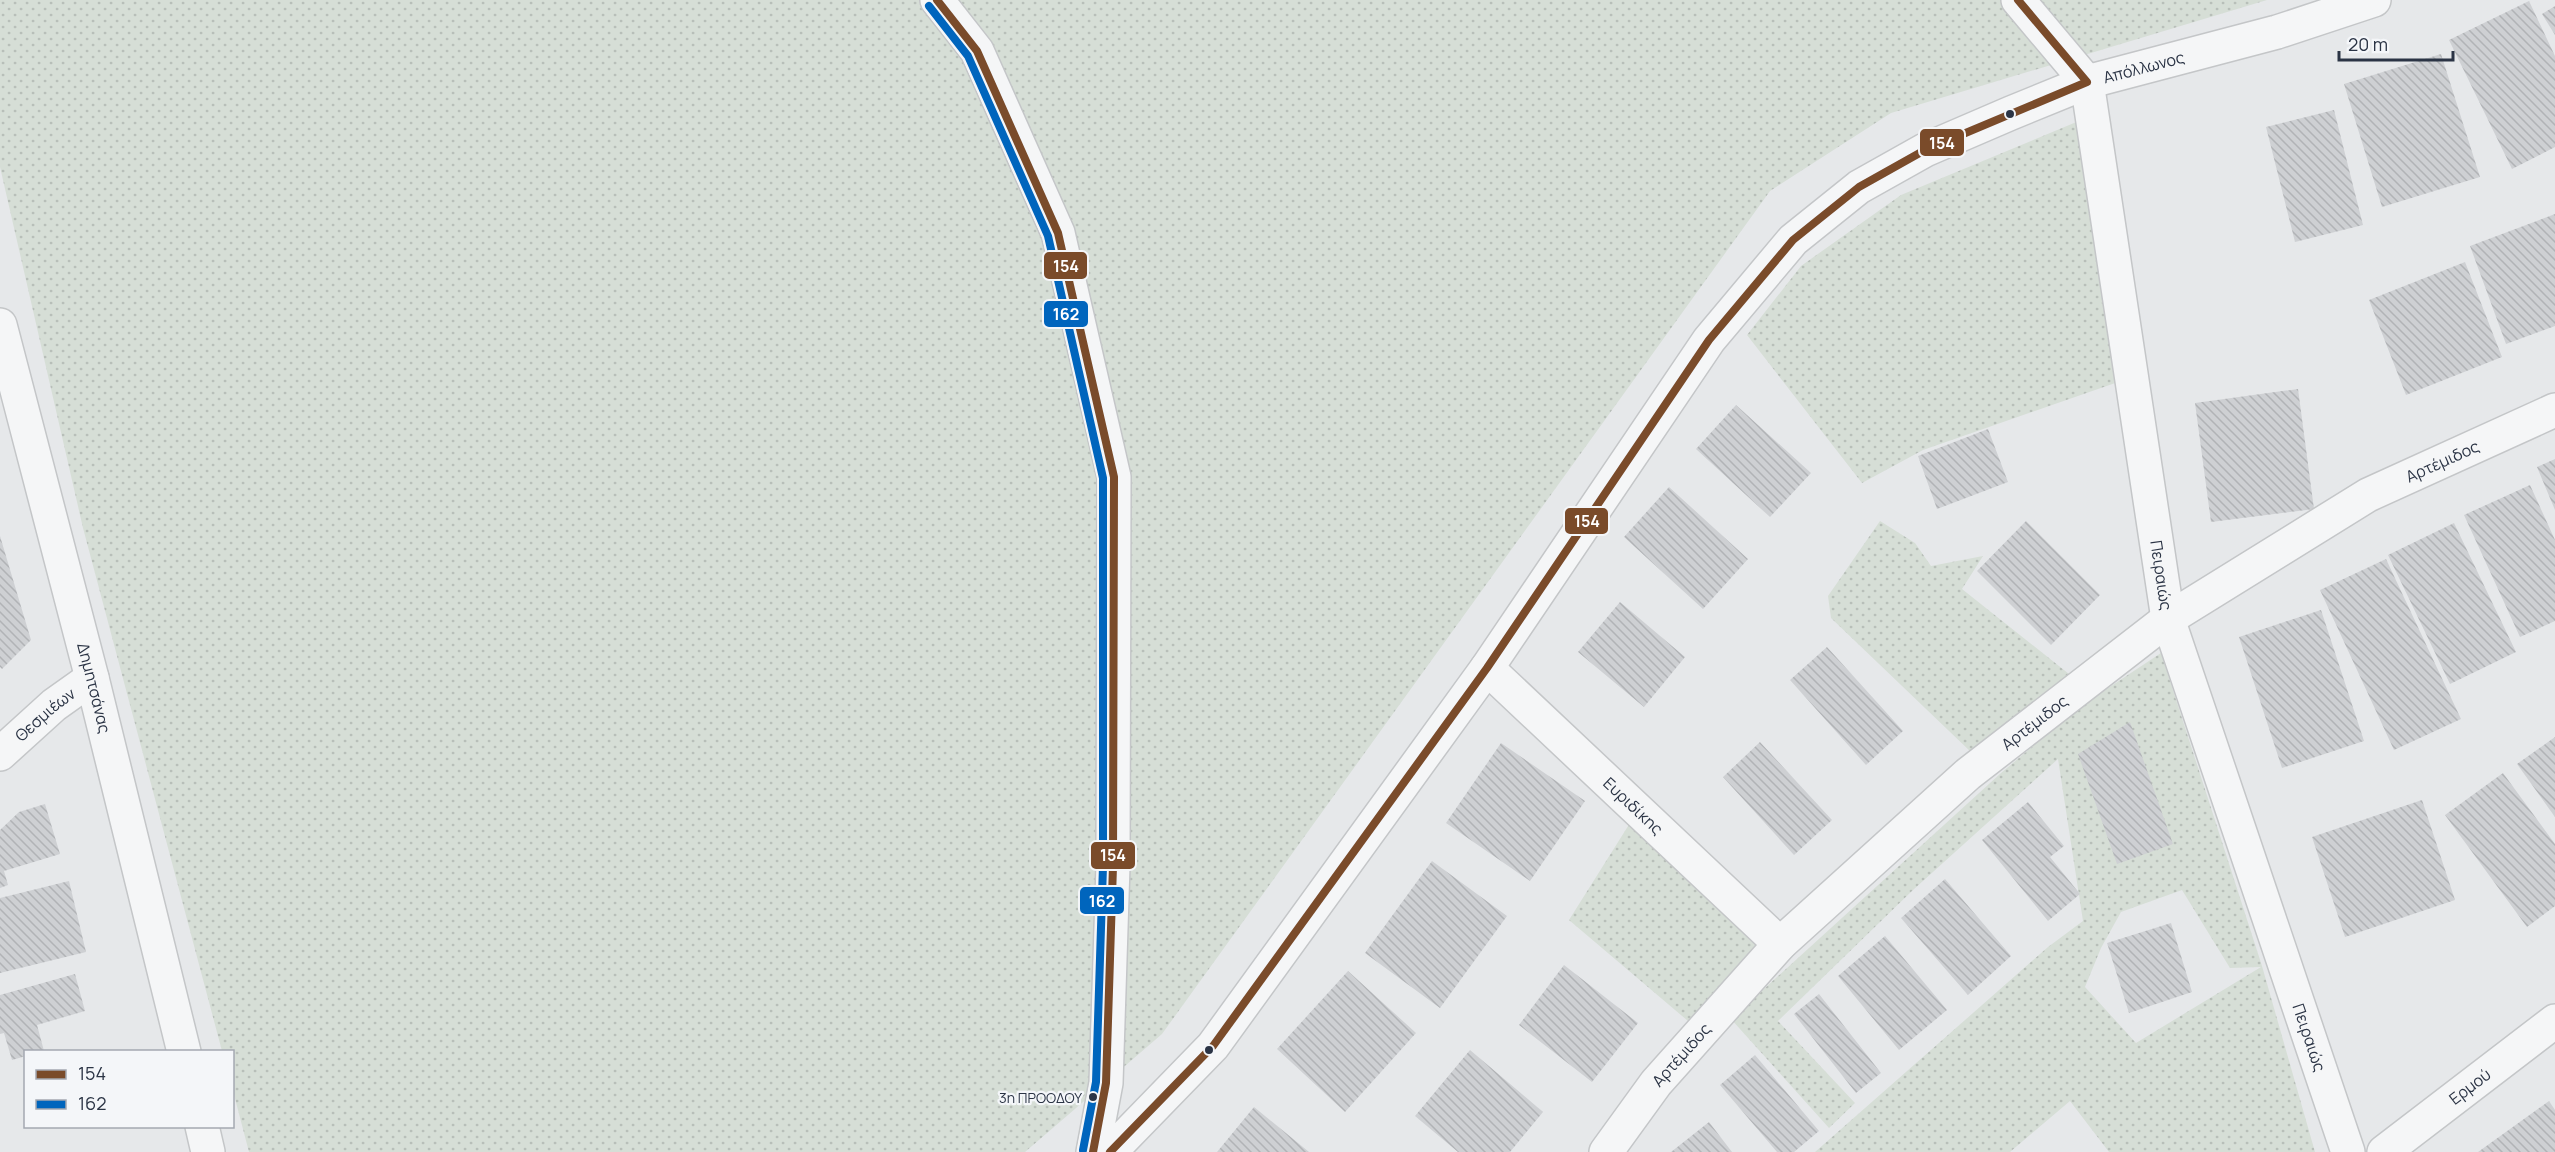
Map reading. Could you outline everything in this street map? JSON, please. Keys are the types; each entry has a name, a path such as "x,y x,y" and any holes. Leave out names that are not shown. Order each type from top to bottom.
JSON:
{"street":[{"path":"937,0 977,51 1058,233 1114,477 1113,866 1107,1060 1106,1083 1093,1152"},
{"path":"2018,0 2086,82"},
{"name":"Απόλλωνος","path":"1110,1152 1213,1046 1487,668 1708,340 1793,240 1859,187 1925,150 2086,82 2277,32 2374,0"},
{"name":"Πειραιώς","path":"2086,82 2168,619 2348,1152"},
{"name":"Δημητσάνας","path":"0,326 92,678 184,1050"},
{"name":"Αρτέμιδος","path":"1606,1152 1656,1083 1780,944 1968,774 2168,619 2368,495 2555,410"},
{"name":"Ευριδίκης","path":"1487,668 1780,944"},
{"name":"Θεσμιέων","path":"0,754 54,705 92,678"},
{"name":"Ερμού","path":"2384,1152 2555,1021"},
{"path":"202,1128 208,1152"}],"shaded area":[{"path":"0,0 2267,0 1891,113 1770,191 1162,1034 1025,1152 249,1152 234,1095 234,1050 222,1050 83,528 0,167"},
{"path":"2086,118 2121,381 1923,450 1862,483 1747,335 1801,266 1901,195"},
{"path":"1880,521 1915,543 1931,566 1983,556 1962,589 2069,674 1972,753 1831,618 1828,596"},
{"path":"2161,653 2262,966 2315,1152 2109,1152 2070,1101 2010,1152 1815,1152 2048,947 2083,921 2058,759 1913,890 1778,1021 1855,1103 1829,1128 1731,1019 2001,773 2081,706","holes":["2182,890 2230,968 2261,967 2136,1043 2085,987 2101,948 2121,912"]},
{"path":"1630,823 1759,943 1688,1021 1569,920"}],"building":[{"path":"2529,1 2555,56 2555,147 2512,169 2449,40"},
{"path":"2555,6 2555,35 2542,14"},
{"path":"2441,54 2480,177 2382,207 2344,84"},
{"path":"2334,110 2363,225 2295,242 2266,127"},
{"path":"2555,214 2555,326 2506,344 2470,246"},
{"path":"2465,262 2502,357 2406,395 2369,300"},
{"path":"2298,389 2314,509 2211,522 2195,403"},
{"path":"1736,405 1811,473 1770,517 1696,449"},
{"path":"1988,429 2008,482 1937,509 1918,456"},
{"path":"2555,459 2555,510 2537,467"},
{"path":"2530,485 2555,540 2555,621 2520,637 2464,515"},
{"path":"1669,487 1748,559 1703,609 1624,537"},
{"path":"2026,521 2100,595 2051,645 1977,571"},
{"path":"2454,523 2516,652 2450,684 2388,555"},
{"path":"0,536 31,640 2,669 0,667"},
{"path":"2386,559 2461,719 2394,750 2320,590"},
{"path":"1620,602 1685,657 1644,707 1578,652"},
{"path":"2321,610 2364,741 2282,768 2239,637"},
{"path":"1827,647 1903,731 1866,765 1790,680"},
{"path":"2130,722 2173,844 2117,864 2078,754"},
{"path":"2555,737 2555,817 2517,764"},
{"path":"1760,742 1832,820 1794,855 1723,777"},
{"path":"1501,743 1585,801 1530,881 1446,823"},
{"path":"2503,773 2555,844 2555,906 2527,927 2445,815"},
{"path":"2422,800 2455,900 2345,937 2312,837"},
{"path":"2028,802 2064,846 2050,857 2080,894 2048,921 1982,840"},
{"path":"45,804 60,854 4,871 8,885 0,888 0,830 19,812"},
{"path":"1432,861 1507,916 1440,1008 1365,953"},
{"path":"1945,879 2011,956 1968,995 1901,918"},
{"path":"69,881 86,952 0,973 0,898"},
{"path":"2171,923 2192,992 2129,1013 2107,943"},
{"path":"1885,936 1947,1010 1899,1050 1838,976"},
{"path":"1564,965 1638,1023 1592,1082 1519,1025"},
{"path":"1348,971 1416,1033 1345,1112 1277,1049"},
{"path":"75,974 85,1011 37,1025 44,1050 24,1050 24,1057 12,1060 4,1033 0,1034 0,995"},
{"path":"1819,994 1881,1073 1856,1093 1794,1014"},
{"path":"1470,1050 1543,1112 1510,1152 1458,1152 1415,1116"},
{"path":"1755,1055 1819,1131 1794,1152 1777,1152 1720,1085"},
{"path":"2549,1101 2555,1110 2555,1152 2478,1152"},
{"path":"1254,1107 1309,1152 1217,1152"},
{"path":"1709,1122 1732,1152 1671,1152"}],"transit line":[{"name":"154","path":"937,0 977,51 1058,233 1114,477 1113,866 1106,1083 1093,1152"},
{"name":"154","path":"1110,1152 1213,1046 1487,668 1709,340 1793,240 1859,187 1925,150 2087,82 2018,0"},
{"name":"162","path":"929,6 968,56 1048,236 1103,478 1103,866 1096,1082 1083,1150"}],"place":[{"name":"3η ΠΡΟΟΔΟΥ","path":"1093,1097"}]}
